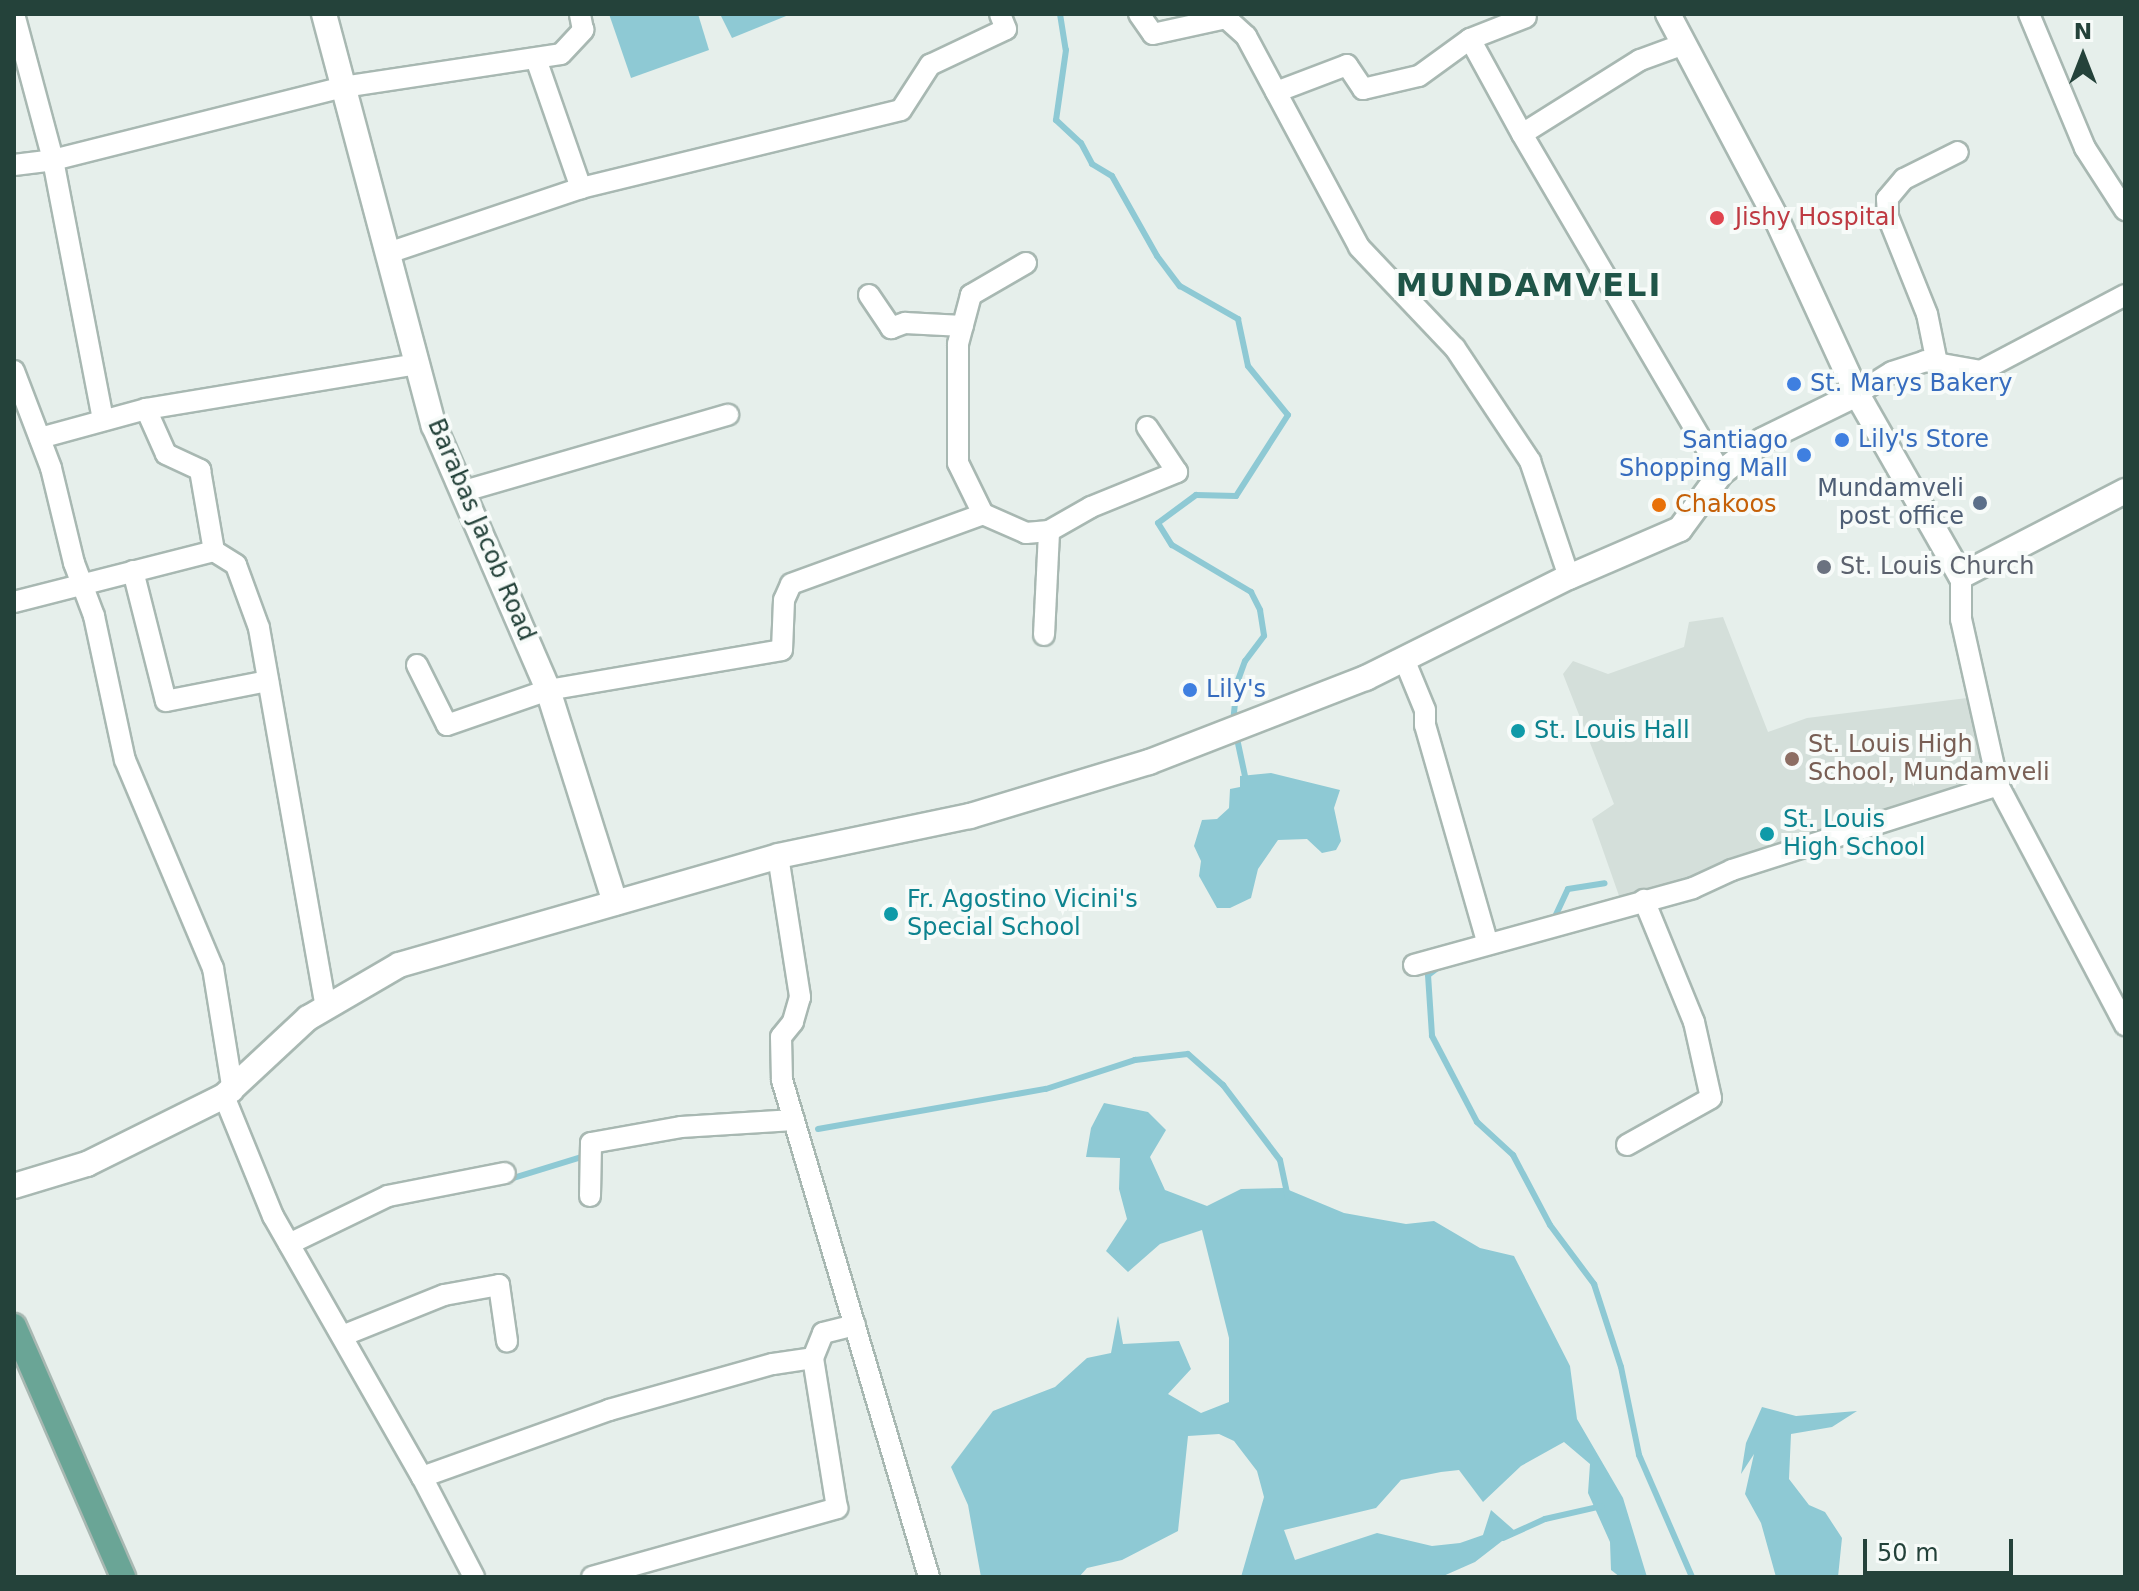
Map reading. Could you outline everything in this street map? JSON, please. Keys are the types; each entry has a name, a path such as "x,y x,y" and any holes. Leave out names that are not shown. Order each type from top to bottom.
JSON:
{"main road":[{"name":"Barabas Jacob Road","path":"324,14 434,426 548,690 615,903"},
{"path":"1668,14 1783,232 1857,394 1961,576 2125,491"},
{"path":"14,1186 87,1164 228,1093 326,1007 399,965 778,856 970,816 1256,722 1404,659 1569,577 1680,529 1721,473 1763,440 1857,394"},
{"path":"14,1326 123,1577"}],"street":[{"path":"14,14 53,160 103,420"},
{"path":"14,165 53,160 343,87 561,54 583,30 580,14"},
{"path":"388,253 581,188 901,110 930,65 1006,29 1000,14"},
{"path":"1139,14 1153,34 1226,18 1246,36 1359,247 1455,348 1530,461 1569,577"},
{"path":"2029,14 2085,148 2125,210"},
{"path":"1276,92 1347,65 1363,89 1419,76 1470,39 1528,15"},
{"path":"1470,39 1522,134 1721,473"},
{"path":"1522,134 1640,60 1684,44"},
{"path":"536,59 581,188"},
{"path":"1937,363 1927,314 1888,217 1887,199 1904,179 1958,152"},
{"path":"1026,263 971,295 963,326 958,463 983,514 1026,533 1049,531 1091,507 1177,472 1147,427"},
{"path":"869,295 891,328 905,323 963,326"},
{"path":"1857,394 1906,365 1937,363 1981,371 2125,295"},
{"path":"29,426 103,420 146,409 417,364"},
{"path":"14,371 29,426 82,583 125,760 213,968 228,1093 289,1244 422,1477 474,1577"},
{"path":"146,409 166,454 200,470 214,551"},
{"path":"464,491 728,415"},
{"path":"417,665 447,725 548,690 782,650 784,600 791,584 983,514"},
{"path":"1044,635 1049,531"},
{"path":"14,602 214,551 236,565 259,628 326,1007"},
{"path":"133,571 166,701 268,681"},
{"path":"1961,576 1961,619 1998,785 2125,1025"},
{"path":"1404,659 1425,710 1425,725 1487,941"},
{"path":"1414,965 1487,941 1644,900 1998,785"},
{"path":"778,856 800,997 793,1022 781,1037 782,1080 929,1577"},
{"path":"1627,1145 1711,1098 1694,1022 1644,900"},
{"path":"590,1196 591,1143 681,1127 794,1120"},
{"path":"289,1244 388,1196 505,1173"},
{"path":"342,1336 444,1295 499,1285 507,1341"},
{"path":"592,1577 837,1508 813,1358 823,1333 855,1325"},
{"path":"422,1477 609,1410 773,1364 813,1358"}],"shaded area":[{"name":"St. Louis High School, Mundamveli","path":"1723,617 1768,732 1807,718 1975,697 1994,786 1624,910 1592,819 1614,804 1563,674 1573,661 1608,674 1684,647 1689,622"}],"water":[{"path":"609,14 698,14 709,50 631,78"},
{"path":"720,14 791,14 732,38"},
{"path":"1271,773 1340,790 1334,808 1341,841 1336,850 1322,853 1307,839 1278,840 1258,869 1251,898 1230,908 1217,908 1199,876 1201,861 1194,846 1202,820 1217,819 1229,808 1230,789 1240,787 1240,776"},
{"path":"1104,1103 1148,1112 1166,1130 1150,1157 1165,1190 1207,1206 1241,1189 1284,1188 1344,1213 1406,1224 1434,1221 1480,1248 1514,1256 1570,1366 1577,1419 1623,1498 1647,1577 1620,1577 1611,1570 1610,1542 1588,1493 1590,1464 1564,1442 1521,1466 1483,1502 1459,1470 1441,1472 1401,1480 1376,1508 1284,1530 1295,1560 1377,1533 1432,1546 1460,1543 1483,1535 1491,1510 1515,1531 1475,1562 1441,1577 1241,1577 1264,1497 1257,1471 1234,1441 1219,1434 1188,1436 1178,1531 1122,1560 1087,1568 1079,1577 981,1577 968,1505 951,1467 993,1411 1055,1387 1087,1358 1111,1353 1118,1316 1123,1344 1179,1341 1191,1369 1168,1394 1201,1413 1229,1402 1229,1338 1202,1230 1160,1244 1128,1272 1106,1251 1127,1219 1119,1189 1120,1158 1086,1157 1091,1128"},
{"path":"1762,1407 1796,1416 1857,1411 1832,1427 1791,1434 1789,1479 1809,1505 1825,1512 1842,1538 1838,1577 1776,1577 1761,1523 1745,1494 1754,1454 1741,1474 1746,1443"}],"waterway":[{"path":"1060,14 1066,50 1056,120 1081,143 1092,164 1112,176 1157,256 1180,286 1238,319 1248,366 1288,415 1236,496 1196,495 1158,523 1172,545 1251,592 1260,610 1264,636 1245,661 1237,683 1233,723"},
{"path":"1236,734 1245,776"},
{"path":"1553,921 1568,889 1605,883"},
{"path":"1440,966 1428,975 1432,1036 1477,1122 1513,1155 1550,1225 1594,1284 1621,1367 1639,1455 1692,1577"},
{"path":"818,1129 1046,1089 1135,1060 1188,1054 1223,1085 1280,1160 1288,1197"},
{"path":"507,1180 611,1148"},
{"path":"1503,1538 1545,1519 1602,1506"}],"place":[{"name":"Jishy Hospital","path":"1717,218"},
{"name":"St. Marys Bakery","path":"1794,384"},
{"name":"Lily's Store","path":"1842,440"},
{"name":"Santiago Shopping Mall","path":"1804,455"},
{"name":"Mundamveli post office","path":"1980,503"},
{"name":"Chakoos","path":"1659,505"},
{"name":"St. Louis Church","path":"1824,567"},
{"name":"Lily's","path":"1190,690"},
{"name":"St. Louis Hall","path":"1518,731"},
{"name":"St. Louis High School, Mundamveli","path":"1792,759"},
{"name":"St. Louis High School","path":"1767,834"},
{"name":"Fr. Agostino Vicini's Special School","path":"891,914"}],"district":[{"name":"MUNDAMVELI","path":"1529,285"}]}
